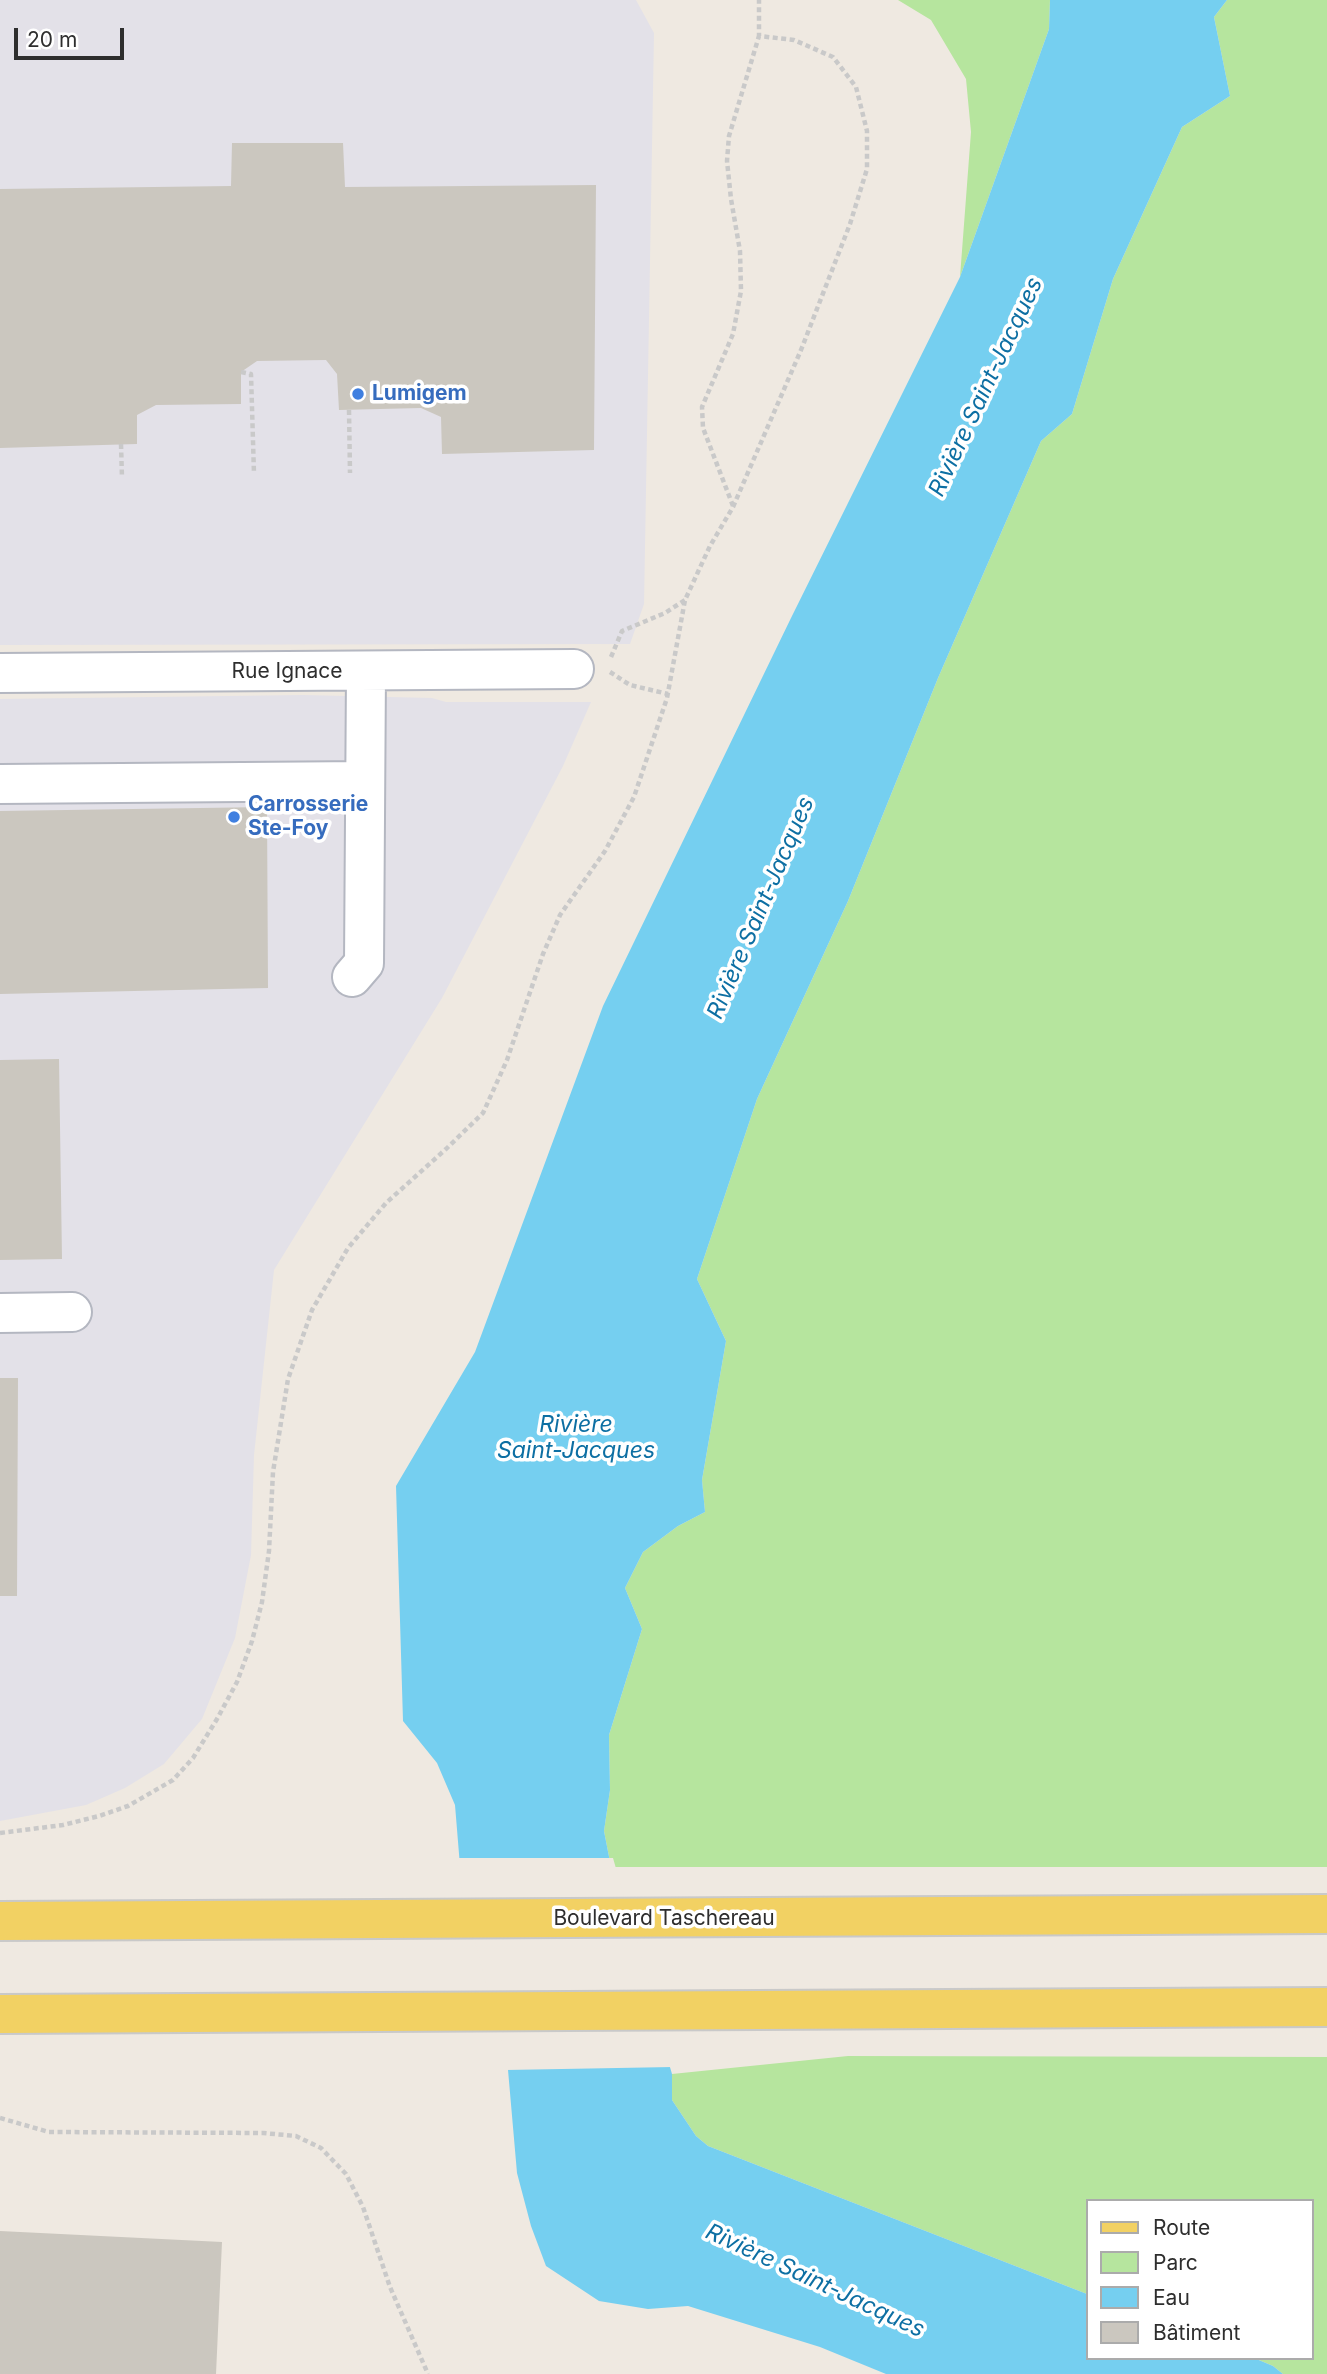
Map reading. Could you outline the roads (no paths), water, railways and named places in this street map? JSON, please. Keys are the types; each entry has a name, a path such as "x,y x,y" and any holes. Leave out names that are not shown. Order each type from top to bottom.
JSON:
{"main road":[{"name":"Boulevard Taschereau","path":"0,1921 1327,1914"},
{"path":"0,2014 1327,2007"}],"street":[{"name":"Rue Ignace","path":"0,673 592,670"},
{"path":"352,977 364,963 366,672"},
{"path":"0,784 364,781"},
{"path":"0,1313 72,1311"}],"water":[{"name":"Rivière Saint-Jacques","path":"1050,0 1227,0 1214,17 1230,96 1182,127 1113,279 1072,414 1041,441 938,678 848,901 757,1099 697,1279 726,1341 702,1480 705,1512 678,1526 643,1552 625,1588 642,1629 609,1735 610,1790 604,1831 611,1867 672,2074 672,2100 696,2136 708,2146 1086,2294 1086,2360 1259,2360 1283,2374 886,2374 820,2347 688,2306 648,2309 599,2301 546,2266 531,2226 517,2173 506,2047 460,1866 455,1805 437,1763 403,1721 396,1486 475,1352 603,1006 960,277 1049,29"}],"place":[{"name":"Lumigem","path":"358,394"},
{"name":"Carrosserie Ste-Foy","path":"234,817"}]}
